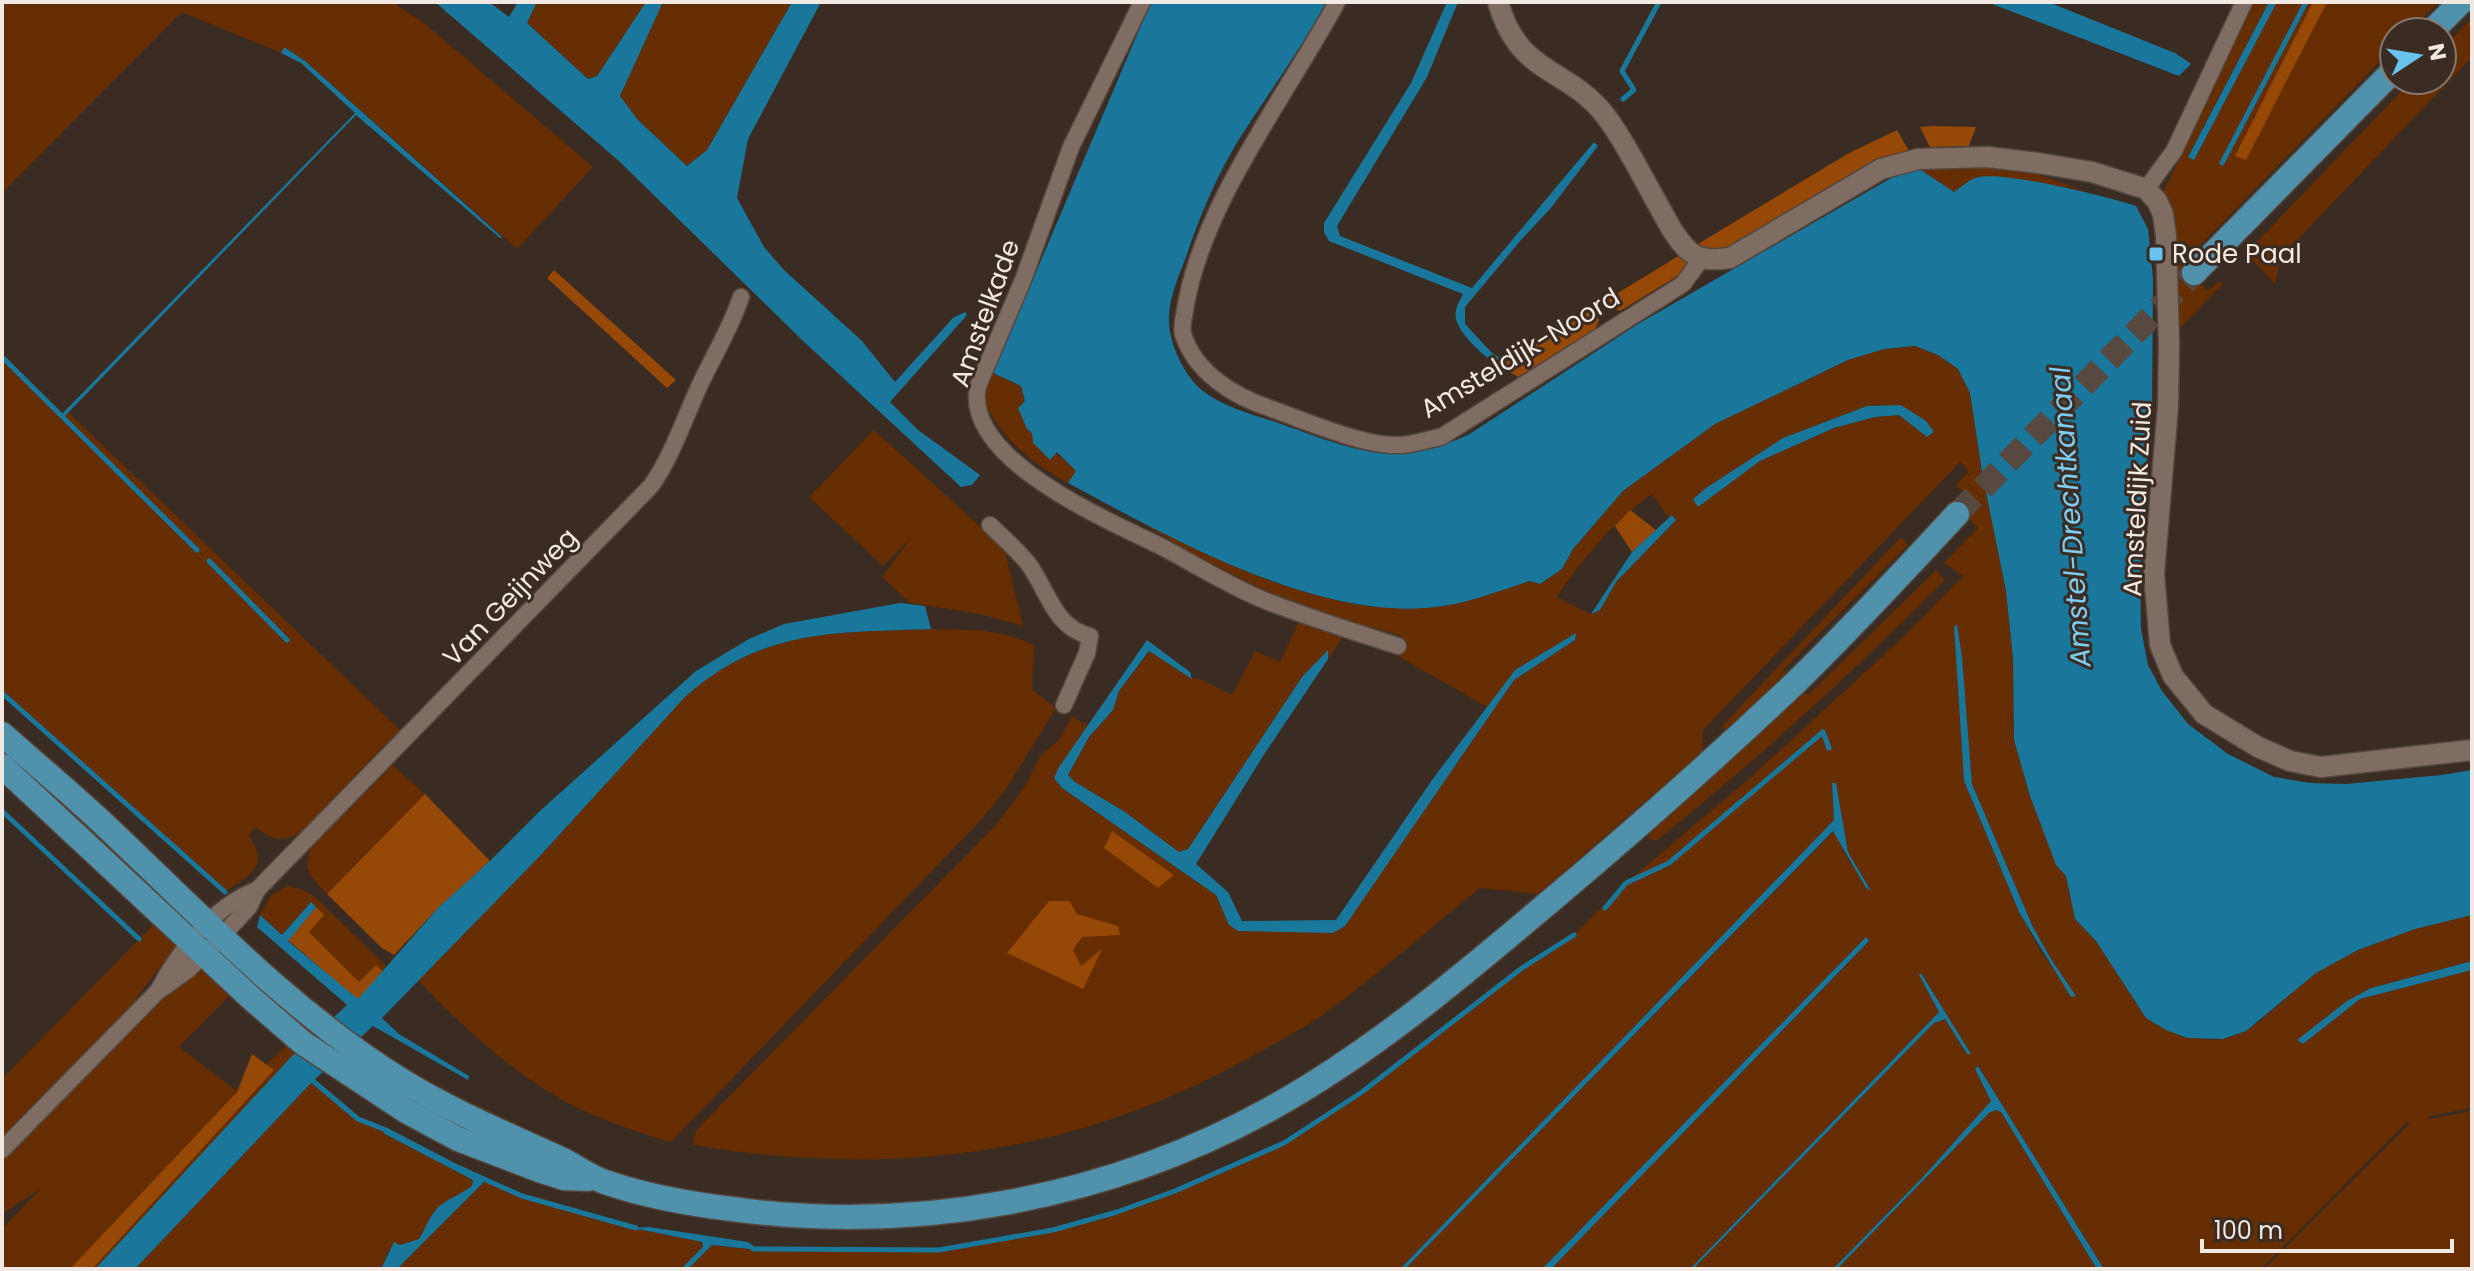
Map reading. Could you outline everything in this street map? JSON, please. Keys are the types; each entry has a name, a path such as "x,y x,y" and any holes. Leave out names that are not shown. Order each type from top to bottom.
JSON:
{"main road":[{"path":"2194,273 2378,86"},
{"path":"2,734 106,826 303,1043 568,1162 598,1180 644,1193 765,1214 816,1217 904,1215 991,1206 1050,1194 1146,1165 1216,1137 1269,1110 1357,1055 1556,897 1651,814 1796,682 1957,514"},
{"path":"2,766 206,939 319,1024 356,1066"}],"street":[{"name":"Amstelkade","path":"1142,2 1071,147 1023,280 978,386 978,410 1004,452 1027,473 1061,495 1262,599 1398,646"},
{"name":"Amsteldijk-Noord","path":"1337,2 1312,50 1239,170 1202,247 1188,287 1181,331 1196,361 1218,382 1259,405 1351,437 1399,446 1441,437 1683,284 1702,258"},
{"path":"1498,2 1504,25 1517,45 1533,61 1581,93 1603,113 1675,235 1691,253 1702,258 1730,258 1881,169 1918,159 1988,157 2038,163 2092,172 2146,189 2174,151 2244,2"},
{"name":"Amsteldijk Zuid","path":"2146,189 2163,214 2166,236 2168,406 2154,574 2160,645 2173,676 2204,714 2258,747 2290,761 2321,767 2472,750"},
{"name":"Van Geijnweg","path":"2,1150 157,992 168,971 249,907 257,890 651,486 669,458 698,388 735,317 741,297"},
{"path":"990,525 1029,565 1059,617 1079,634 1090,636 1087,653 1064,705"}],"shaded area":[{"path":"2,2 392,2 424,23 593,167 517,249 304,60 284,47 281,53 182,12 2,193"},
{"path":"537,2 646,2 597,76 588,79 527,23"},
{"path":"663,2 792,2 707,150 687,166 638,120 620,96"},
{"path":"2253,2 2269,2 2188,156 2194,159 2277,2 2438,2 2424,16 2378,16 2378,63 2182,264 2208,291 2219,281 2223,284 2176,332 2170,209 2164,191"},
{"path":"2313,2 2327,2 2246,160 2235,156"},
{"path":"2472,18 2472,57 2458,72 2458,32"},
{"path":"2397,96 2435,96 2281,257 2275,284 2246,253"},
{"path":"1920,127 1976,127 1969,146 1930,147"},
{"path":"1897,130 1909,151 1863,167 1725,252 1710,252 1698,244 1849,153"},
{"path":"1938,165 2019,168 2088,192 1977,177 1954,192 1918,168"},
{"path":"1680,255 1689,262 1679,275 1620,311 1615,309 1608,299"},
{"path":"554,270 676,380 667,388 547,278"},
{"path":"1593,309 1599,320 1595,329 1518,377 1500,366"},
{"path":"1915,346 1938,355 1958,369 1970,393 1983,478 2006,591 2013,659 2014,740 2030,796 2056,864 2066,876 2075,919 2187,1038 2220,1040 2237,1035 2261,1020 2318,972 2354,952 2412,930 2472,915 2472,961 2371,988 2303,1043 2360,999 2472,970 2472,1108 2430,1116 2429,1119 2472,1111 2472,1269 2264,1269 2409,1124 2408,1121 2261,1269 2104,1269 1978,1066 1975,1069 1992,1100 1921,1179 1833,1269 1693,1269 1934,1023 1945,1019 1967,1054 1971,1054 1921,974 1939,1012 1690,1269 1550,1269 1869,942 1866,937 1542,1269 1405,1269 1834,831 1848,859 1869,887 1848,852 1836,783 1832,784 1834,820 1400,1269 688,1269 712,1245 759,1250 939,1250 1053,1230 1175,1191 1284,1143 1362,1092 1522,968 1574,935 1626,883 1752,776 1898,642 1963,576 1944,563 1978,528 1956,506 1966,496 1956,485 1969,471 1960,462 1703,730 1702,752 1538,894 1480,888 1324,1014 1245,1060 1179,1093 1112,1119 1045,1138 977,1151 908,1158 838,1159 766,1155 693,1145 697,1129 995,826 1026,785 1040,756 1059,740 1072,716 1088,726 1059,767 1055,778 1062,788 1216,895 1229,925 1345,925 1514,680 1575,640 1516,670 1487,707 1384,648 1403,636 1301,608 1199,558 1139,521 1247,572 1325,598 1403,608 1464,602 1530,581 1540,584 1562,569 1573,549 1623,491 1715,424 1848,360 1884,349","holes":["1901,405 1927,437 1900,415 1875,417 1834,428 1760,461 1697,506 1783,438 1867,406","1652,494 1669,518 1673,515 1676,520 1616,582 1600,610 1590,614 1557,597 1600,541","1955,626 1972,784 2032,925 2075,996 2043,955 2020,914 1964,781"]},
{"path":"2,357 62,416 69,413 402,732 300,833 279,839 256,827 249,835 258,856 254,870 225,892 2,693"},
{"path":"993,373 1021,386 1032,433 1077,471 1068,483 1027,456 995,421 981,391"},
{"path":"874,430 1004,548 1023,626 980,614 910,603 882,577 911,538 883,566 809,497"},
{"path":"1630,510 1656,530 1632,552 1615,526"},
{"path":"1901,537 1908,545 1783,670 1786,674 1728,732 1722,726"},
{"path":"1936,570 1945,580 1842,680 1660,838 1656,841 1649,838 1650,829 1804,692 1808,695"},
{"path":"1300,619 1345,634 1328,659 1328,651 1302,677 1188,849 1179,852 1068,775 1089,737 1113,710 1119,691 1150,651 1192,679 1198,678 1232,695 1255,651 1280,662"},
{"path":"931,629 997,633 1034,646 1032,690 1056,708 1006,789 979,822 673,1140 668,1142 602,1119 543,1088 486,1046 417,979 540,856 685,696 714,674 743,657 801,638"},
{"path":"389,762 425,794 327,894 307,868 310,846"},
{"path":"425,794 490,861 438,908 394,955 382,948 327,894"},
{"path":"1112,831 1174,875 1158,888 1104,848"},
{"path":"288,886 315,897 387,967 384,972 376,965 360,983 309,932 323,915 311,902 282,935 260,915 271,895"},
{"path":"1049,901 1069,901 1077,914 1118,926 1120,935 1082,937 1073,950 1081,966 1102,949 1083,989 1007,953"},
{"path":"316,907 324,915 309,932 359,982 376,965 384,972 358,1000 288,940"},
{"path":"158,920 180,941 128,1009 2,1139 2,1079"},
{"path":"204,966 234,991 179,1047 237,1091 291,1041 301,1049 95,1269 2,1269 2,1229 41,1188 2,1214 2,1158 154,1005"},
{"path":"252,1054 274,1070 92,1269 70,1269 237,1092"},
{"path":"313,1081 358,1119 386,1130 383,1133 473,1180 472,1186 442,1204 419,1239 388,1250 381,1269 135,1269"},
{"path":"1996,1110 2001,1112 2097,1269 1837,1269 1989,1113"},
{"path":"486,1180 522,1196 633,1228 702,1242 703,1247 681,1269 397,1269"}],"water":[{"path":"435,2 489,2 509,17 518,2 537,2 527,23 588,79 597,76 646,2 663,2 620,96 638,120 687,166 707,150 792,2 821,2 748,139 737,198 764,247 784,270 862,341 895,382 953,318 965,312 967,315 890,402 918,430 980,475 972,485 961,487 801,339 620,162"},
{"name":"Amstel-Drechtkanaal","path":"1151,2 1326,2 1235,146 1214,187 1175,286 1169,325 1183,367 1203,391 1240,410 1353,448 1395,453 1417,451 1468,435 1638,324 1900,173 1918,168 1954,192 1975,178 2006,177 2136,206 2148,229 2153,278 2152,408 2140,572 2141,629 2148,665 2162,691 2188,724 2228,754 2274,777 2310,783 2346,784 2472,770 2472,915 2415,929 2358,950 2316,973 2246,1031 2223,1039 2187,1038 2146,1018 2096,941 2075,919 2066,876 2056,865 2030,796 2014,740 2013,659 2006,591 1983,478 1970,393 1958,369 1938,355 1915,346 1884,349 1848,360 1715,424 1623,491 1573,549 1562,569 1540,584 1530,581 1443,606 1396,608 1348,603 1298,590 1200,551 1068,483 1076,471 1057,452 1050,460 1033,443 1032,433 1027,429 1018,408 1025,401 1021,386 993,373"},
{"path":"1447,2 1458,2 1427,77 1337,226 1340,236 1472,288 1594,142 1598,146 1550,209 1465,307 1465,324 1492,353 1507,362 1500,366 1474,346 1458,325 1456,312 1463,294 1329,241 1324,232 1324,223 1411,83"},
{"path":"1987,2 2048,2 2175,53 2191,64 2179,76"},
{"path":"2269,2 2277,2 2194,160 2188,157"},
{"path":"284,47 305,61 502,237 356,115 64,417 62,414 355,113 301,63 281,53"},
{"path":"1901,405 1926,421 1934,432 1927,437 1899,415 1875,417 1834,428 1760,461 1698,507 1693,499 1783,438 1867,406"},
{"path":"1672,515 1676,520 1616,582 1600,610 1591,614 1632,552"},
{"path":"900,603 925,606 931,629 831,634 772,646 714,674 685,697 540,856 382,1018 399,1034 469,1076 468,1080 373,1026 313,1081 135,1269 95,1269 291,1057 347,1005 257,927 260,915 282,935 311,902 316,907 288,941 358,999 438,908 541,810 696,671 749,639 784,624"},
{"path":"1957,625 1972,784 2032,925 2076,996 2071,997 2020,914 1964,781 1954,626"},
{"path":"1576,633 1575,640 1514,680 1345,926 1333,933 1238,931 1229,925 1216,895 1062,788 1054,778 1147,640 1190,672 1192,679 1149,651 1119,691 1113,710 1089,737 1068,775 1179,852 1188,849 1302,677 1328,650 1328,659 1196,864 1228,892 1242,921 1336,920 1432,780 1515,670"},
{"path":"1832,783 1836,783 1848,852 1871,891 1866,888 1833,831 1405,1269 1400,1269 1834,820"},
{"path":"1866,937 1869,941 1551,1269 1542,1269"},
{"path":"2472,961 2472,970 2360,999 2303,1044 2297,1040 2347,1001 2371,988"},
{"path":"1921,973 1971,1054 1967,1054 1945,1019 1934,1023 1690,1269 1939,1012 1919,975"},
{"path":"1978,1066 2104,1269 2097,1269 2001,1112 1996,1110 1989,1113 1837,1269 1833,1269 1921,1179 1991,1101 1975,1069"},
{"path":"386,1130 486,1180 397,1269 381,1269 394,1242 400,1245 419,1239 438,1207 472,1186 473,1180 383,1133"},
{"path":"649,1227 748,1242 759,1250 712,1245 688,1269 681,1269 703,1247 702,1242 633,1228"}],"waterway":[{"path":"1623,99 1634,90 1622,71 1659,2"},
{"path":"2222,163 2306,2"},
{"path":"2,357 197,550"},
{"path":"209,561 287,640"},
{"path":"2,693 225,892"},
{"path":"1605,908 1626,883 1669,863 1823,732 1829,748"},
{"path":"2,811 139,939"},
{"path":"753,1249 939,1250 1053,1230 1175,1191 1284,1143 1362,1092 1522,968 1574,935"},
{"path":"313,1081 358,1119 455,1166 522,1196 636,1228"}],"tunnel":[{"path":"1957,514 2194,273"}],"place":[{"name":"Rode Paal","path":"2156,254"}]}
